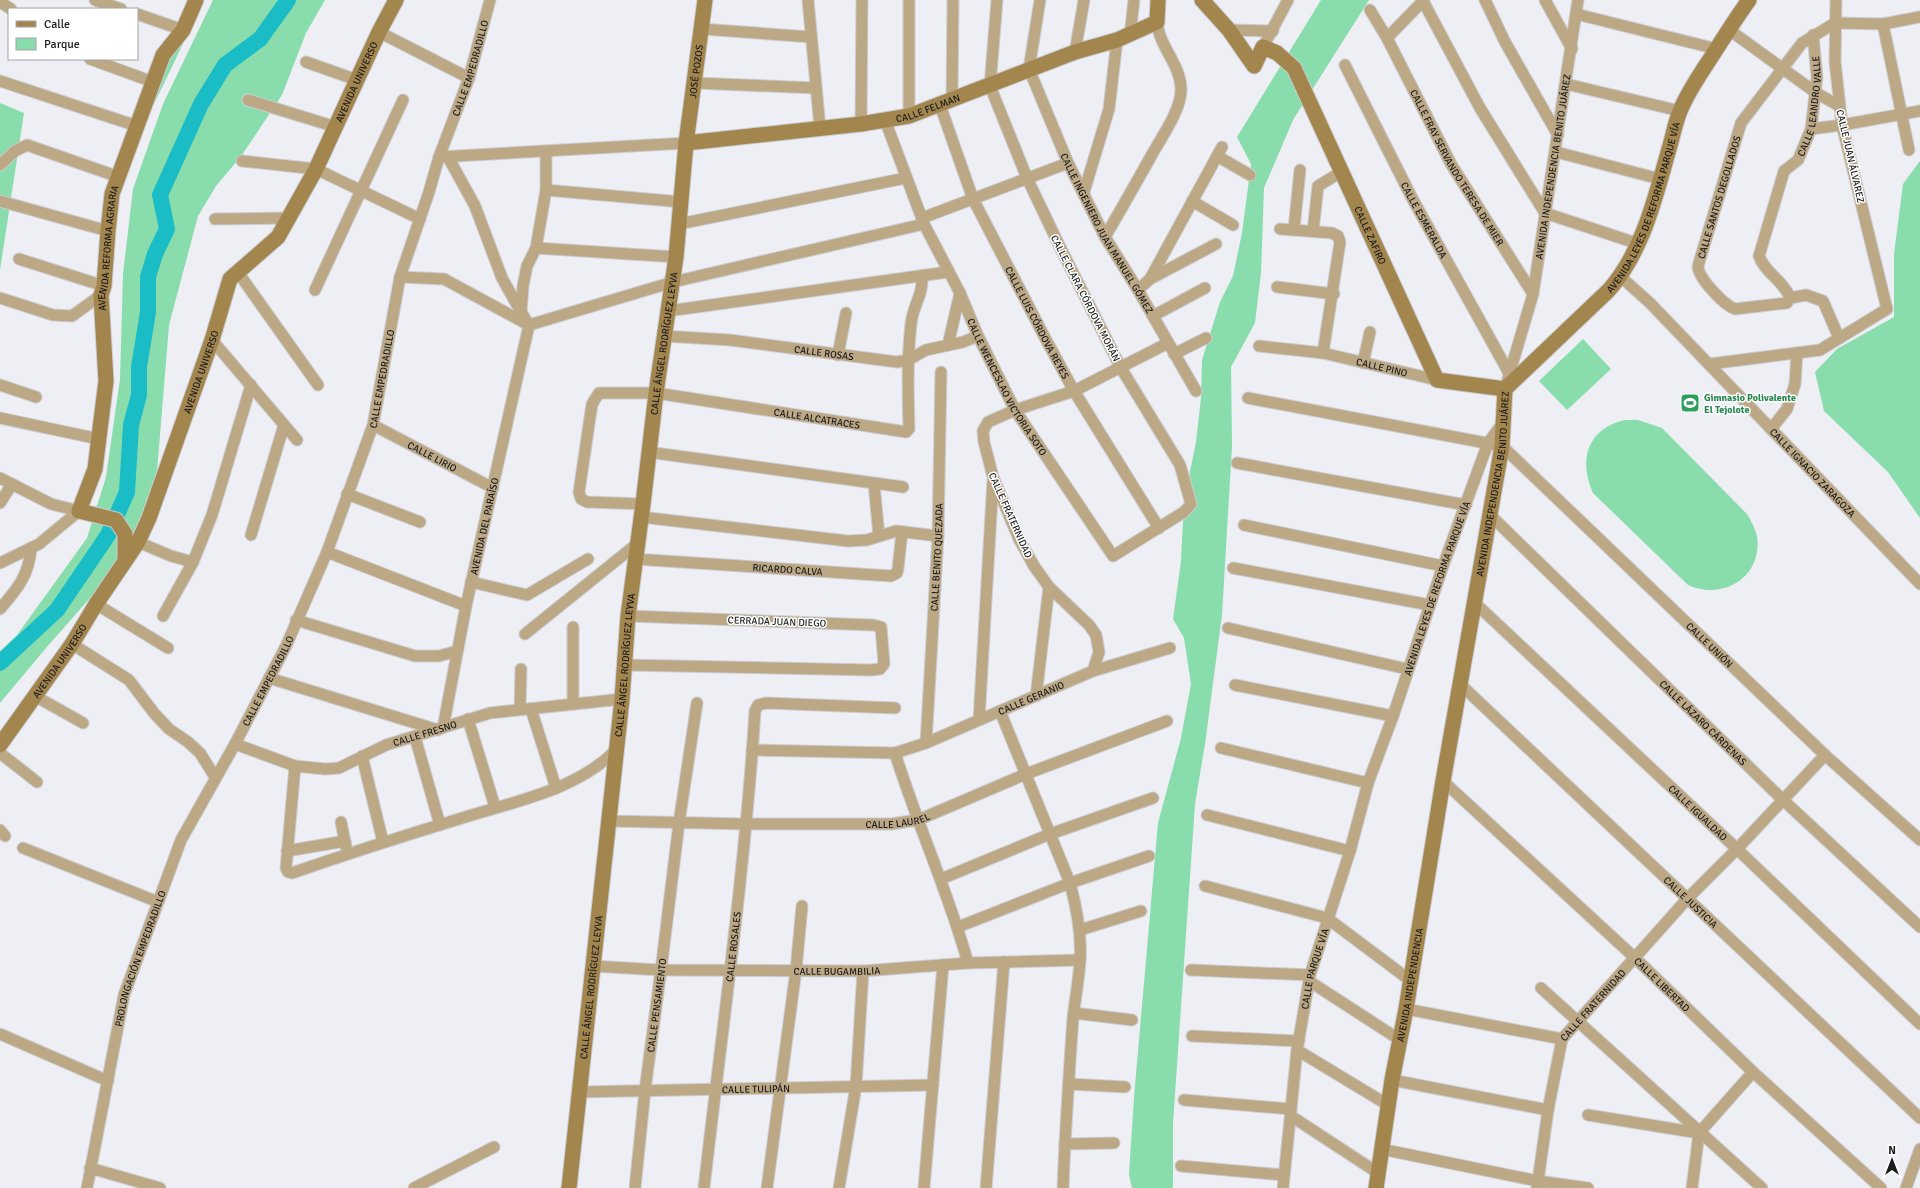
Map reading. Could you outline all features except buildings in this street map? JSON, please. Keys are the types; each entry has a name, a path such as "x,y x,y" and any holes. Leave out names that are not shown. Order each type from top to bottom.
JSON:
{"street":[{"path":"95,0 118,8"},
{"name":"AVENIDA REFORMA AGRARIA","path":"79,511 95,469 106,381 103,290 112,194 163,55 183,30 196,0"},
{"name":"AVENIDA UNIVERSO","path":"0,745 72,644 96,604 138,542 149,518 212,340 230,279 237,271 278,237 316,168 379,32 396,0"},
{"name":"CALLE EMPEDRADILLO","path":"235,744 286,646 296,620 327,552 372,425 400,277 444,157 469,78 490,0"},
{"name":"JOSÉ POZOS","path":"686,143 705,0"},
{"path":"808,0 815,88 820,128"},
{"path":"861,124 862,0"},
{"path":"909,0 909,116"},
{"name":"CALLE LUIS CÓRDOVA REYES","path":"953,0 946,103 973,199 1074,391 1158,528"},
{"path":"990,86 997,0"},
{"path":"1029,69 1040,0"},
{"path":"1076,52 1084,0"},
{"path":"1084,192 1109,108 1134,0"},
{"path":"1105,238 1168,126 1179,102 1181,89 1177,68 1158,34 1158,0"},
{"path":"1202,0 1229,30 1254,66 1288,0"},
{"path":"1387,38 1423,0 1480,108 1545,213 1639,244"},
{"path":"1485,0 1505,42 1558,135"},
{"path":"1545,0 1572,49"},
{"name":"AVENIDA INDEPENDENCIA BENITO JUÁREZ","path":"1443,781 1461,685 1489,514 1495,444 1502,424 1505,389 1532,294 1556,152 1578,0"},
{"name":"AVENIDA LEYES DE REFORMA PARQUE VÍA","path":"1505,389 1621,277 1639,244 1680,111 1728,29 1749,0"},
{"name":"CALLE JUAN ÁLVAREZ","path":"1836,0 1835,62 1842,125 1887,309 1839,338"},
{"path":"0,2 9,8"},
{"name":"CALLE FRAY SERVANDO TERESA DE MIER","path":"1370,10 1387,38 1451,164 1532,294"},
{"path":"138,14 183,30"},
{"path":"1576,14 1717,49"},
{"path":"1835,23 1883,24 1920,17"},
{"name":"CALLE FELMAN","path":"686,143 861,124 909,116 990,86 1029,69 1076,52 1124,38 1157,22"},
{"name":"CALLE SANTOS DEGOLLADOS","path":"1835,23 1802,43 1784,69 1741,123 1698,271 1727,307 1735,309 1787,303 1790,298 1806,295 1823,301 1839,338"},
{"path":"1883,24 1909,150"},
{"path":"702,29 811,37"},
{"path":"1728,29 1815,92 1839,106"},
{"path":"1229,30 1273,31"},
{"path":"379,32 469,78"},
{"name":"CALLE LEANDRO VALLE","path":"1790,298 1788,292 1762,265 1759,256 1784,171 1798,160 1811,129 1817,77 1814,35"},
{"name":"CALLE ZAFIRO","path":"1263,47 1277,53 1294,68 1438,380"},
{"path":"93,60 153,82"},
{"path":"306,62 357,80"},
{"name":"CALLE ESMERALDA","path":"1345,65 1412,198 1509,373"},
{"name":"CALLE INGENIERO JUAN MANUEL GÓMEZ","path":"1029,69 1068,163 1084,192 1105,238 1138,290 1196,391"},
{"path":"0,81 137,126"},
{"path":"695,83 815,88"},
{"path":"1566,84 1680,111"},
{"name":"CALLE CLARA CÓRDOVA MORÁN","path":"990,86 1027,178 1121,368 1180,465 1191,504"},
{"path":"248,100 336,127"},
{"path":"315,290 404,100"},
{"path":"1811,129 1920,111"},
{"name":"CALLE WENCESLAO VICTORIA SOTO","path":"885,120 923,221 960,293 978,336 1014,410 1113,556 1184,512 1191,504"},
{"path":"530,325 502,278 474,206 444,157 686,143"},
{"name":"CALLE ÁNGEL RODRÍGUEZ LEYVA","path":"569,1188 609,821 615,750 622,699 628,616 648,452 673,282 680,224 686,143"},
{"path":"0,165 15,151 27,145 119,177"},
{"path":"521,312 523,286 527,266 536,248 546,190 546,151"},
{"path":"1150,279 1219,152 1250,175"},
{"path":"1556,152 1660,179"},
{"path":"242,161 316,168 420,219"},
{"path":"400,277 444,279 530,325 673,282 923,221 973,199 1068,163"},
{"path":"1294,229 1300,170"},
{"path":"1314,231 1318,186 1341,172"},
{"path":"680,224 906,178"},
{"path":"546,190 682,202"},
{"path":"0,201 108,231"},
{"path":"1192,201 1233,225"},
{"path":"215,219 289,218"},
{"path":"1280,228 1332,233 1338,236 1340,242 1334,294 1323,353"},
{"path":"1138,290 1150,279 1216,244"},
{"path":"536,248 676,257"},
{"path":"0,298 52,315 72,316 103,290 19,259"},
{"path":"237,271 318,385"},
{"path":"668,311 948,272"},
{"path":"908,360 913,312 920,297 922,276"},
{"name":"CALLE IGNACIO ZARAGOZA","path":"1621,277 1650,303 1920,584"},
{"path":"1277,287 1334,294"},
{"path":"1153,316 1205,288"},
{"path":"948,345 960,293"},
{"path":"838,355 846,313"},
{"name":"AVENIDA DEL PARAÍSO","path":"441,729 471,582 530,325"},
{"path":"1363,363 1370,332"},
{"name":"CALLE ROSAS","path":"664,336 730,340 897,362 908,360 926,350 963,342 978,336"},
{"path":"1174,354 1206,338"},
{"path":"1709,364 1820,350 1839,338"},
{"path":"212,340 297,440"},
{"path":"1014,410 1074,391 1121,368 1168,342"},
{"name":"CALLE PINO","path":"1259,346 1323,353 1438,380 1505,389"},
{"path":"1771,428 1788,409 1795,384 1797,353"},
{"name":"CALLE ALCATRACES","path":"656,393 906,432 909,429 908,360"},
{"name":"CALLE BENITO QUEZADA","path":"926,743 938,536 941,372"},
{"path":"0,385 36,397"},
{"path":"163,616 193,562 212,515 251,385"},
{"path":"656,393 599,393 592,404 579,492 581,499 587,502 848,541 867,540 896,531 938,536"},
{"path":"1248,398 1495,444"},
{"name":"CALLE FRATERNIDAD","path":"1014,410 988,422 983,431 984,442 993,477 1019,538 1034,566 1049,587 1089,625 1096,636 1099,652 1094,671"},
{"path":"0,418 99,439"},
{"path":"251,535 284,425"},
{"name":"CALLE LIRIO","path":"372,425 493,488"},
{"name":"AVENIDA LEYES DE REFORMA PARQUE VÍA","path":"1377,755 1393,716 1407,669 1466,505 1495,444"},
{"name":"CALLE UNIÓN","path":"1495,444 1825,754 1920,840"},
{"path":"648,452 903,487"},
{"path":"1237,462 1466,505"},
{"path":"979,720 993,477"},
{"path":"0,478 51,504 116,520 125,534 125,560"},
{"path":"0,503 12,484"},
{"path":"874,484 879,536"},
{"path":"347,494 420,522"},
{"path":"0,563 40,544 79,511"},
{"name":"CALLE LÁZARO CÁRDENAS","path":"1489,514 1782,798 1920,927"},
{"path":"1244,525 1443,566"},
{"name":"RICARDO CALVA","path":"635,559 891,576 897,573 902,532"},
{"path":"138,542 171,556 193,562"},
{"path":"525,634 638,543"},
{"path":"0,609 21,585 30,563 31,548"},
{"path":"327,552 466,606"},
{"path":"471,582 527,595 588,559"},
{"path":"1232,568 1430,605"},
{"path":"1036,696 1049,587"},
{"name":"CALLE IGUALDAD","path":"1475,603 1737,849 1920,1024"},
{"path":"96,604 168,648"},
{"name":"CERRADA JUAN DIEGO","path":"625,665 880,669 884,664 883,634 881,627 874,624 628,616"},
{"path":"296,620 415,656 439,656 458,651"},
{"path":"573,627 573,704"},
{"path":"1228,628 1407,669"},
{"path":"72,644 129,680 154,713 169,729 188,742 200,753 215,777"},
{"name":"CALLE GERANIO","path":"752,750 896,753 926,743 1094,671 1170,648"},
{"path":"521,669 526,709 556,788"},
{"path":"269,678 441,729"},
{"path":"1235,685 1393,716"},
{"name":"CALLE JUSTICIA","path":"1461,685 1920,1118"},
{"path":"35,696 83,723"},
{"name":"CALLE FRESNO","path":"235,744 295,766 325,769 339,768 386,745 490,713 622,699"},
{"name":"CALLE PENSAMIENTO","path":"635,1188 644,1090 661,970 679,823 697,703"},
{"name":"CALLE ROSALES","path":"704,1188 715,1088 731,969 746,824 755,712 758,705 766,703 895,708"},
{"path":"1000,711 1070,883 1077,910 1080,930 1080,960 1074,1013 1069,1084 1064,1188"},
{"path":"468,719 495,807"},
{"name":"CALLE LAUREL","path":"609,821 746,824 891,824 918,820 1026,774 1167,721"},
{"path":"415,737 440,825"},
{"name":"PROLONGACIÓN EMPEDRADILLO","path":"87,1188 124,995 181,840 215,777 235,744"},
{"path":"1221,748 1368,782"},
{"path":"295,766 286,868 288,872 292,873 383,842 556,788 604,762 615,750"},
{"path":"0,753 37,782"},
{"path":"896,753 918,820 958,927 968,963"},
{"name":"CALLE FRATERNIDAD","path":"1537,1184 1548,1110 1562,1039 1634,956 1688,898 1737,849 1782,798 1825,754"},
{"name":"CALLE PARQUE VÍA","path":"1283,1188 1298,1045 1310,978 1327,918 1350,851 1368,782 1377,755"},
{"path":"362,756 383,842"},
{"name":"CALLE LIBERTAD","path":"1443,781 1634,956 1753,1072 1881,1188"},
{"name":"AVENIDA INDEPENDENCIA","path":"1376,1188 1380,1149 1411,981 1443,781"},
{"path":"940,879 1050,834 1153,798"},
{"path":"1207,814 1350,851"},
{"path":"341,822 347,854"},
{"path":"287,851 345,841"},
{"path":"23,848 158,902"},
{"path":"958,927 1070,883 1149,856"},
{"path":"1205,886 1327,918 1411,981"},
{"path":"767,1188 796,970 802,906"},
{"path":"1080,930 1141,911"},
{"name":"CALLE BUGAMBILIA","path":"592,966 661,970 731,969 863,971 968,963 1080,960"},
{"path":"986,1188 1004,962"},
{"path":"924,1188 943,965"},
{"path":"1191,970 1310,978 1400,1040"},
{"path":"839,1188 856,1086 863,971"},
{"path":"1541,988 1699,1133 1762,1188"},
{"path":"1406,1010 1562,1039"},
{"path":"1074,1013 1132,1020"},
{"path":"0,1034 108,1081"},
{"path":"1192,1036 1298,1045 1388,1105"},
{"path":"1692,1188 1699,1133 1753,1072"},
{"path":"1392,1080 1548,1110"},
{"path":"1069,1084 1125,1087"},
{"name":"CALLE TULIPÁN","path":"579,1092 715,1088 933,1085"},
{"path":"1184,1100 1291,1113 1378,1173"},
{"path":"1588,1115 1699,1133"},
{"path":"1065,1144 1114,1143"},
{"path":"414,1188 494,1147"},
{"path":"1380,1149 1537,1184 1588,1188"},
{"path":"1906,1188 1918,1162 1920,1149"},
{"path":"1181,1166 1284,1175"},
{"path":"90,1168 160,1188"}],"green space":[{"path":"187,0 204,0 119,177"},
{"path":"213,0 325,0 306,33 282,95 242,155 216,186 198,216 169,325 155,496 105,581 0,703 0,651 17,635 87,538 106,477 120,379 123,274 133,189 163,104"},
{"path":"1321,0 1369,0 1293,120 1264,188 1261,273 1255,323 1231,367 1232,446 1222,615 1205,744 1195,804 1173,1123 1173,1188 1132,1188 1129,1175 1134,1097 1158,823 1181,738 1191,684 1184,638 1173,619 1181,561 1184,501 1196,442 1201,398 1202,360 1220,302 1233,276 1242,233 1251,164 1237,137"},
{"path":"0,103 24,113 0,270"},
{"path":"1920,161 1920,518 1888,472 1824,411 1815,372 1837,349 1894,317 1894,254 1903,184"},
{"path":"1583,339 1611,369 1567,410 1539,381"},
{"path":"1625,420 1638,420 1662,428 1747,514 1757,536 1757,551 1754,563 1747,574 1738,582 1727,587 1714,590 1701,589 1688,585 1593,493 1586,469 1589,448 1594,438 1602,431 1612,424"}],"waterway":[{"path":"0,663 57,610 108,535 127,492 131,425 139,395 139,367 148,312 148,277 155,254 167,229 160,195 201,104 225,65 260,39 288,0"}],"place":[{"name":"Gimnasio Polivalente El Tejolote","path":"1690,403"}]}
